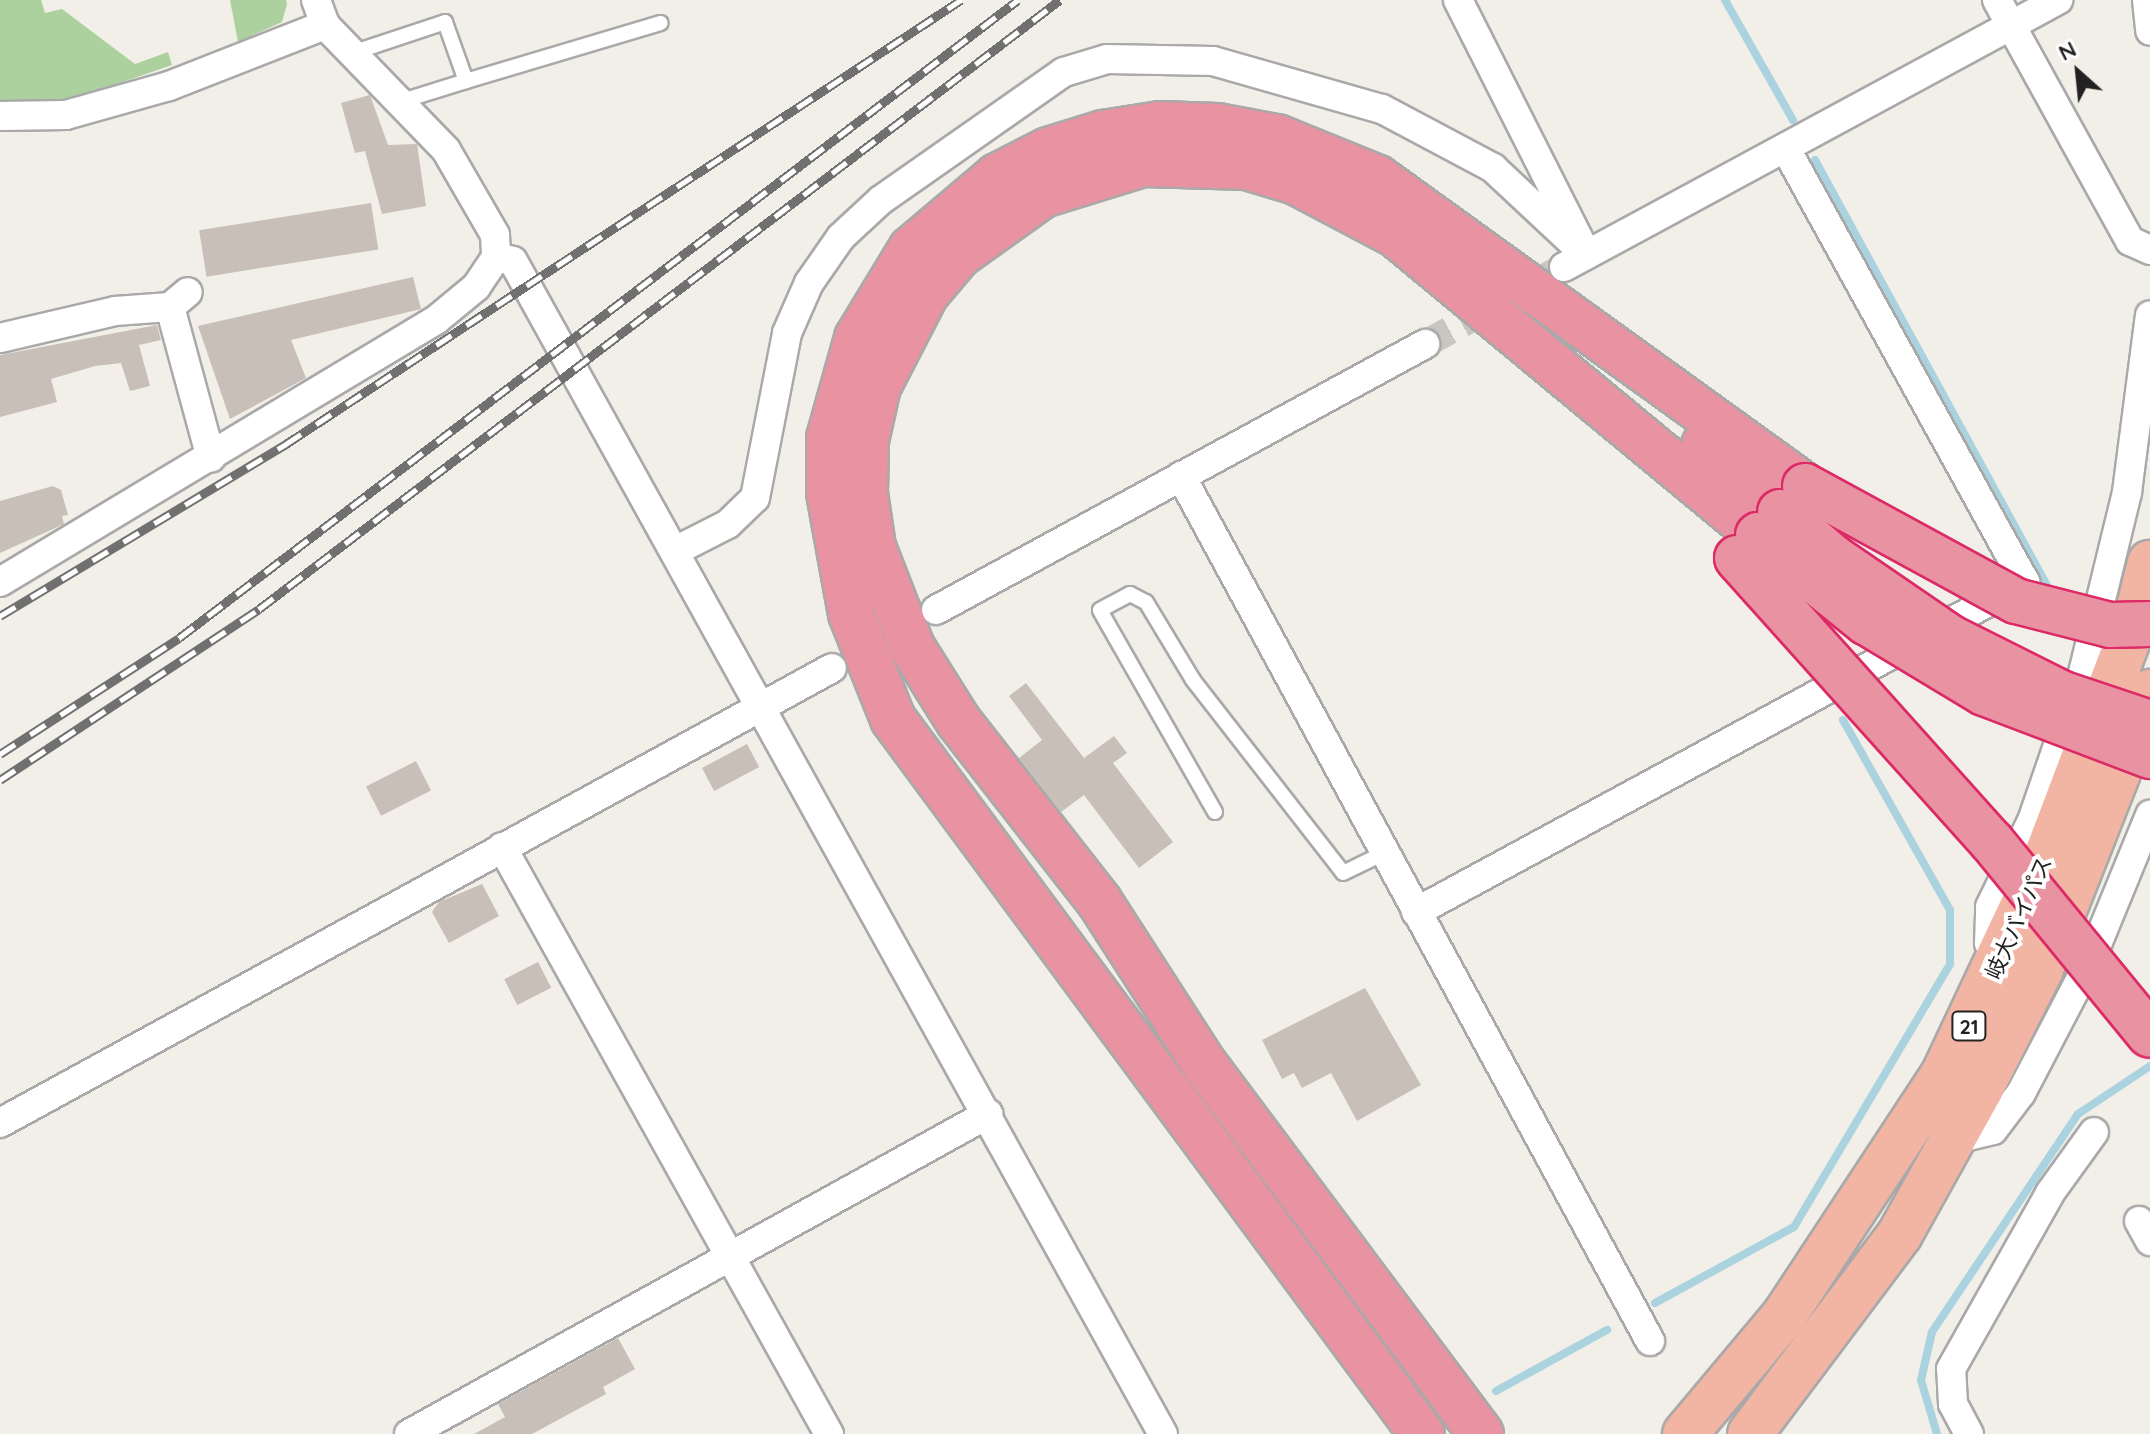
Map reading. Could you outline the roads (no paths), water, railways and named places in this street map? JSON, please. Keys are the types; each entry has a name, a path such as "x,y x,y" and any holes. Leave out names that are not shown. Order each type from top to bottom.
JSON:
{"highway":[{"path":"1422,1434 893,719 871,673 836,556 829,438 857,338 911,249 997,176 1048,150 1103,133 1160,124 1218,126 1316,150 1378,178 1501,267 1770,523 1866,622 1984,693 2150,756"},
{"path":"1481,1434 1206,1067 1099,901 936,688 889,600 865,493 866,441 878,387 926,294 1000,221 1093,175 1194,161 1271,174 1344,204 1461,285 1770,523 1834,558 1951,638 2063,694 2150,723"},
{"path":"1770,523 2016,601 2110,625 2150,624"},
{"path":"1770,523 1992,842 2150,1035"},
{"name":"岐大バイパス","path":"1685,1434 1784,1316 1862,1205 1944,1073 2001,963 2102,713 2150,563"},
{"name":"岐大バイパス","path":"1750,1434 1900,1234 1952,1140 2040,971 2150,692"}],"street":[{"path":"1458,0 1575,261"},
{"path":"1997,0 2130,241 2150,250"},
{"path":"1575,261 2058,0"},
{"path":"2147,0 2150,31"},
{"path":"0,116 66,115 169,86 321,13 352,53 446,150 495,235 496,257 476,287 436,320 0,582"},
{"path":"677,550 728,524 755,498 787,333 809,283 841,237 881,200 1064,72 1107,59 1213,61 1382,109 1493,168 1575,261"},
{"path":"1416,912 2025,582 1785,148"},
{"path":"496,257 513,261 677,550 1163,1434"},
{"path":"0,338 115,311 179,300 211,458"},
{"path":"2001,963 1989,943 1990,907 2032,821 2083,673 2127,492 2150,315"},
{"path":"936,610 1425,344"},
{"path":"1181,476 1650,1341"},
{"path":"0,1123 832,668"},
{"path":"1952,1140 1993,1130 2021,1093 2091,959 2150,815"},
{"path":"502,847 829,1434"},
{"path":"409,1434 988,1114"},
{"path":"1969,1434 1953,1404 1951,1369 2050,1193 2094,1132"}],"lane":[{"path":"352,53 445,22 466,81"},
{"path":"399,102 661,23"},
{"path":"1215,812 1100,610 1130,594 1146,602 1193,680 1343,873 1384,853"}],"waterway":[{"path":"1725,0 1793,120"},
{"path":"1815,160 2052,595"},
{"path":"1655,1303 1794,1227 1950,964 1950,910 1843,720"},
{"path":"1937,1434 1921,1380 1932,1332 2078,1114 2150,1066"},
{"path":"1496,1391 1607,1330"}],"tunnel":[{"path":"1425,344 1564,267"}],"railway":[{"path":"0,616 286,444 961,0"},
{"path":"0,754 179,638 1018,0"},
{"path":"0,780 259,609 1060,0"}]}
